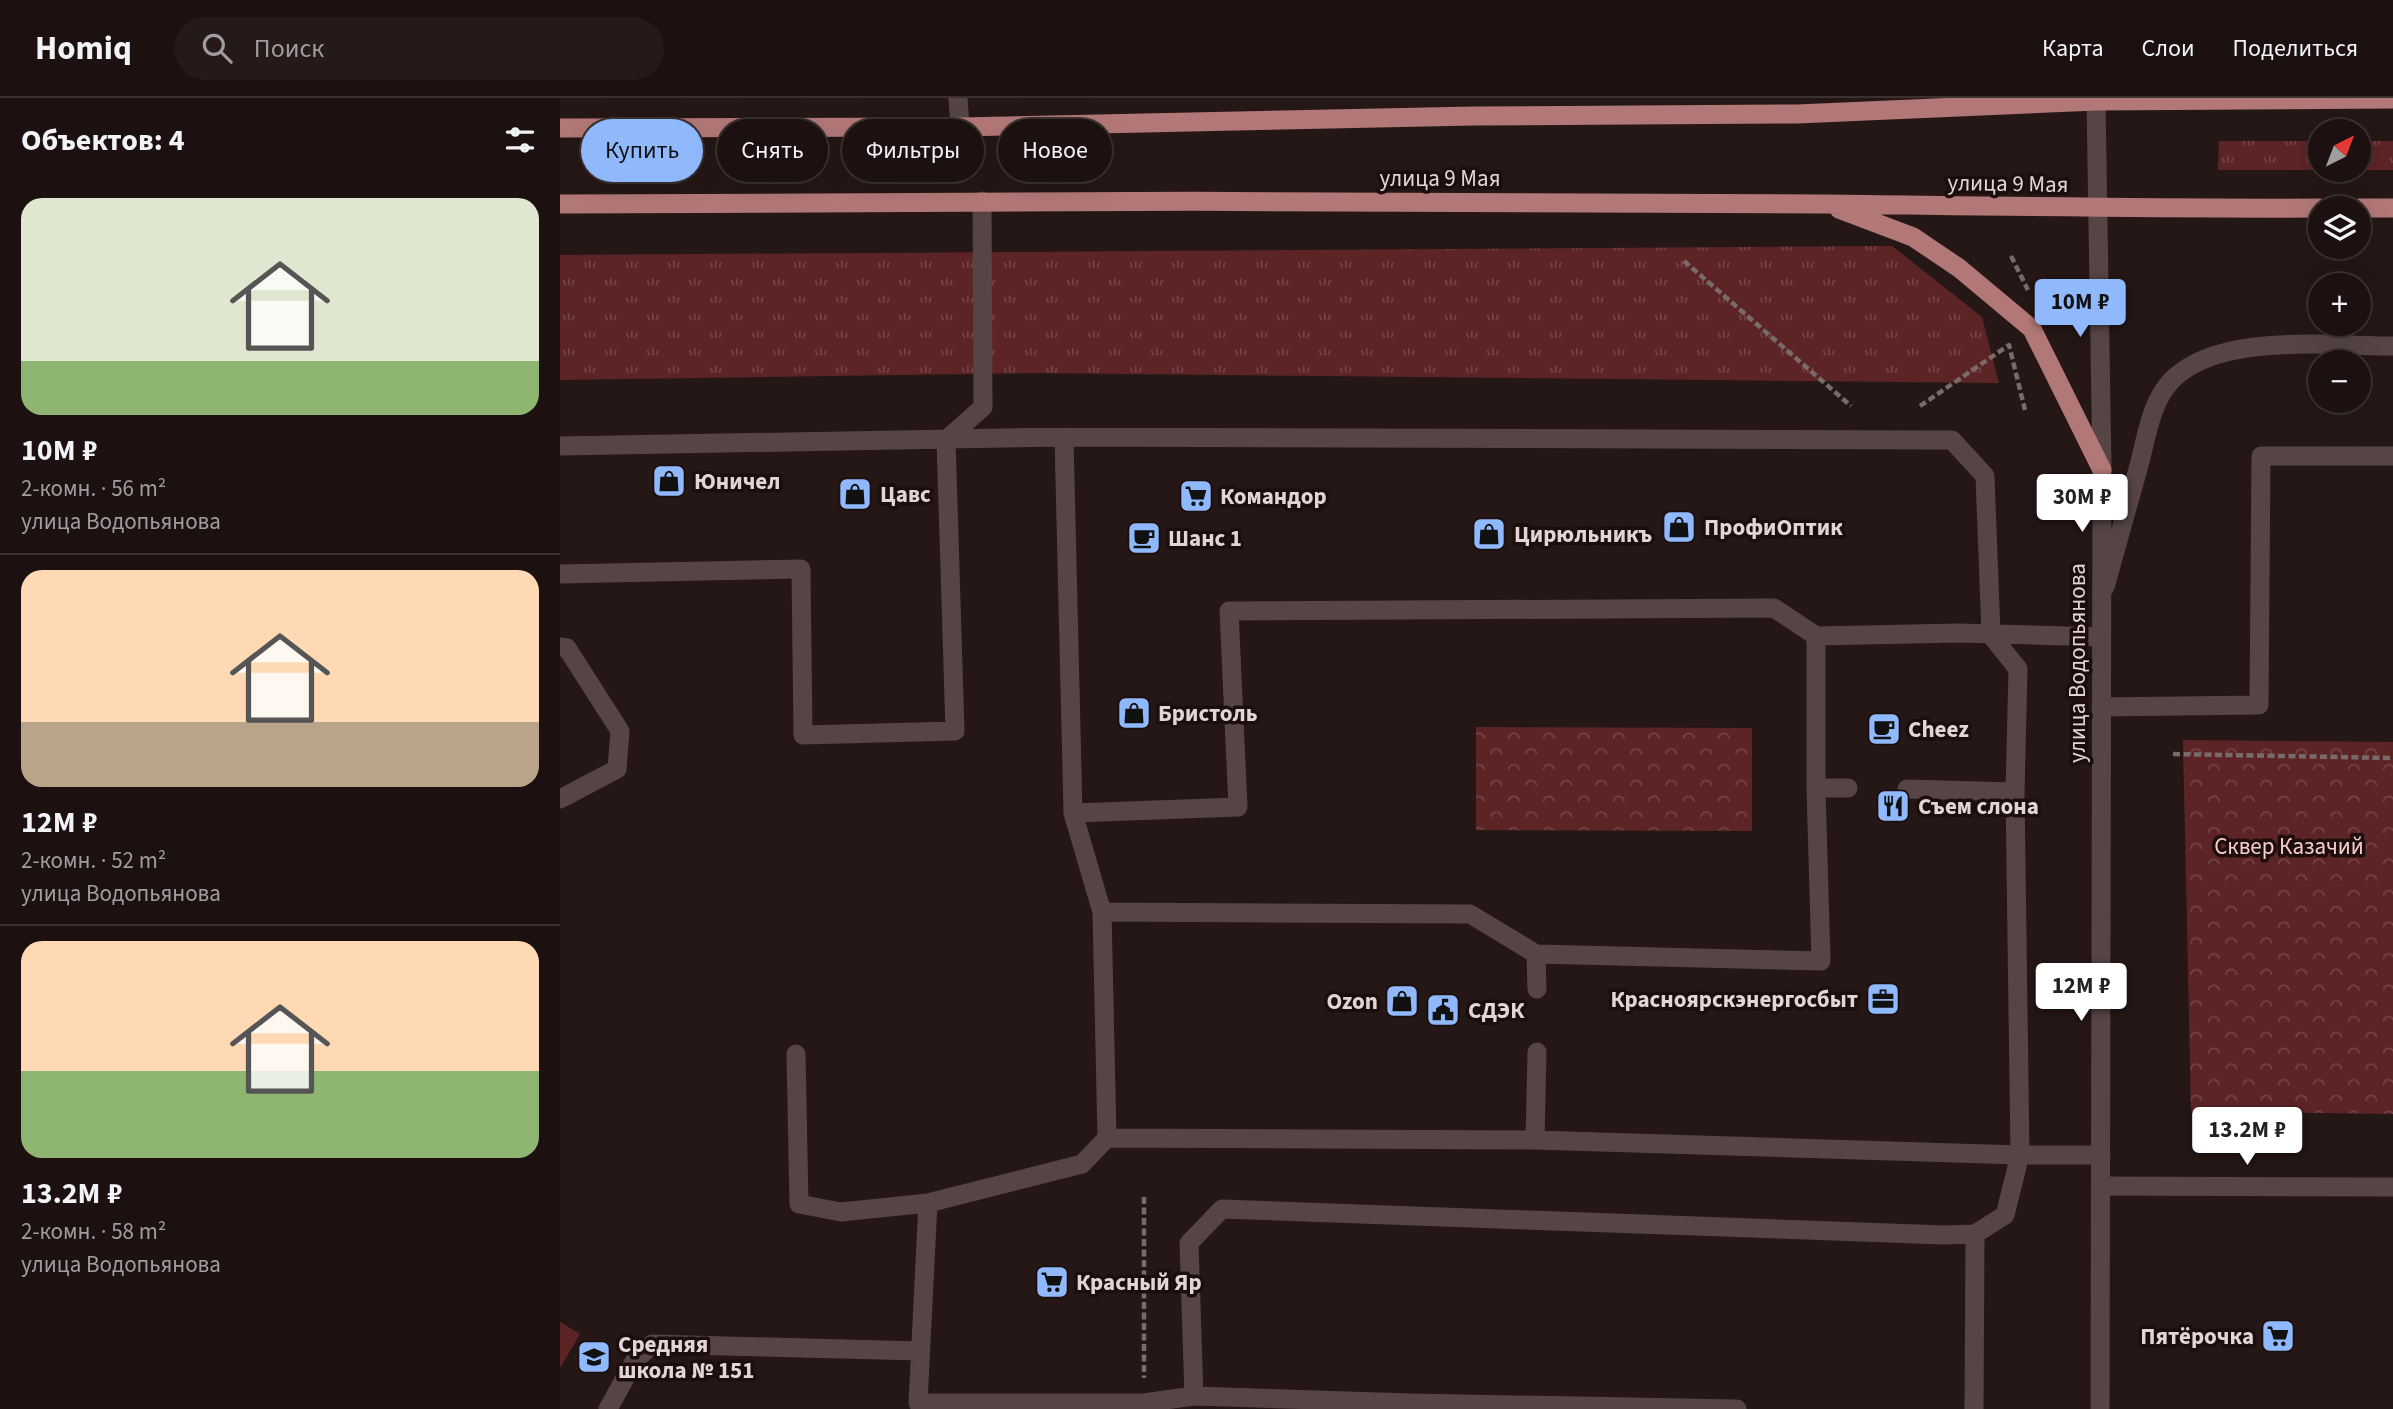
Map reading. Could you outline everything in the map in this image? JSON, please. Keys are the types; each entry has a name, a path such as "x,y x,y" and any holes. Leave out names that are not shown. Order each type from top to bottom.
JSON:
{"main road":[{"path":"1797,114 1892,98"},
{"path":"984,126 1459,116 1797,114 2096,99 2393,99"},
{"path":"560,128 842,127"},
{"name":"улица 9 Мая","path":"560,204 982,201 2308,208"},
{"path":"1825,204 1913,237 1959,268 2032,329 2102,470"},
{"path":"2371,208 2393,208"}],"street":[{"path":"958,98 959,119"},
{"name":"улица Водопьянова","path":"2096,99 2102,470 2100,1409"},
{"path":"946,440 983,407 982,201"},
{"path":"2102,598 2154,408 2171,380 2200,361 2225,352 2259,346 2393,346"},
{"path":"796,1054 799,1204 841,1212 928,1203 1082,1164 1107,1138 1102,912 1073,813 1065,437"},
{"path":"560,446 1065,437 1952,440 1985,476 1991,635 2018,669 2015,792 2020,1155 2005,1215 1975,1234 1222,1209 1189,1243 1194,1396"},
{"path":"560,574 801,569 803,735 955,731 946,440"},
{"path":"2101,708 2259,705 2261,456 2393,456"},
{"path":"1073,813 1238,807 1229,611 1774,608 1816,636 1959,633 2101,637"},
{"path":"1102,912 1470,915 1536,954 1821,961 1816,788 1816,636"},
{"path":"560,647 567,648 620,731 617,769 560,799"},
{"path":"1816,788 1848,788"},
{"path":"1907,789 2015,792"},
{"path":"1536,954 1537,989"},
{"path":"1535,1140 1537,1052"},
{"path":"1107,1138 1535,1140 2020,1155 2101,1155"},
{"path":"2101,1186 2393,1187"},
{"path":"928,1203 918,1403 1144,1403 1194,1396 1410,1406 1738,1409"},
{"path":"1974,1409 1975,1234"},
{"path":"608,1409 634,1362 652,1344 920,1351"}],"path":[{"path":"1684,261 1851,406"},
{"path":"1920,406 2010,345 2025,410"},
{"path":"2173,754 2393,758"},
{"path":"1143,1197 1144,1403"}],"green space":[{"path":"2219,141 2308,141 2308,170 2218,170"},
{"path":"2371,141 2393,141 2393,170 2371,170"},
{"path":"1892,246 1982,317 1999,383 1032,373 560,380 560,255"},
{"path":"1476,727 1752,728 1752,831 1476,830"},
{"name":"Сквер Казачий","path":"2183,740 2393,742 2393,1114 2191,1111"},
{"path":"560,1322 580,1334 560,1368"}],"place":[{"name":"Юничел","path":"669,481"},
{"name":"Цавс","path":"855,494"},
{"name":"Командор","path":"1196,496"},
{"name":"ПрофиОптик","path":"1679,527"},
{"name":"Цирюльникъ","path":"1489,534"},
{"name":"Шанс 1","path":"1144,538"},
{"name":"Бристоль","path":"1134,713"},
{"name":"Cheez","path":"1884,729"},
{"name":"Съем слона","path":"1893,806"},
{"name":"Красноярскэнергосбыт","path":"1883,999"},
{"name":"Ozon","path":"1402,1001"},
{"name":"СДЭК","path":"1443,1010"},
{"name":"Красный Яр","path":"1052,1282"},
{"name":"Пятёрочка","path":"2278,1336"},
{"name":"Средняя школа № 151","path":"594,1357"}]}
